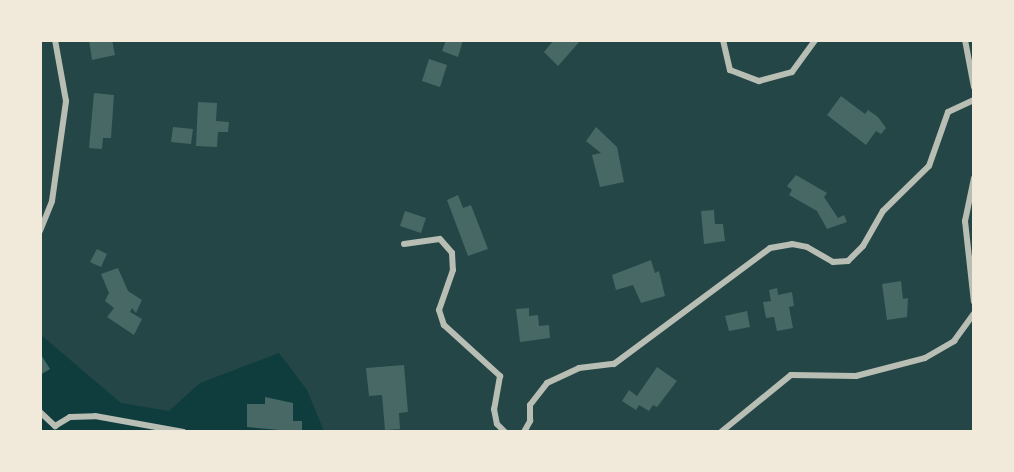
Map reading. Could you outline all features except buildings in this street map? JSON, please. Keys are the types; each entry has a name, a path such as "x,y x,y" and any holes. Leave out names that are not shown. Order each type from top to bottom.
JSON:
{"street":[{"path":"40,231 52,201 66,101 55,40"},
{"path":"723,40 730,70 759,81 792,72 815,40"},
{"path":"965,40 974,87"},
{"path":"524,432 530,421 530,405 547,383 579,368 614,364 770,248 792,244 807,247 833,261 848,261 863,246 883,211 929,166 948,112 974,100"},
{"path":"974,178 965,221 974,302"},
{"path":"404,244 440,239 452,253 453,270 439,310 444,325 500,376 494,409 497,424 505,432"},
{"path":"722,432 790,375 856,375 925,358 954,341 974,313"},
{"path":"40,412 55,426 69,417 95,416 184,432"}],"shaded area":[{"path":"41,41 973,41 973,431 324,431 307,390 279,353 200,383 169,411 121,403 41,335"}]}
